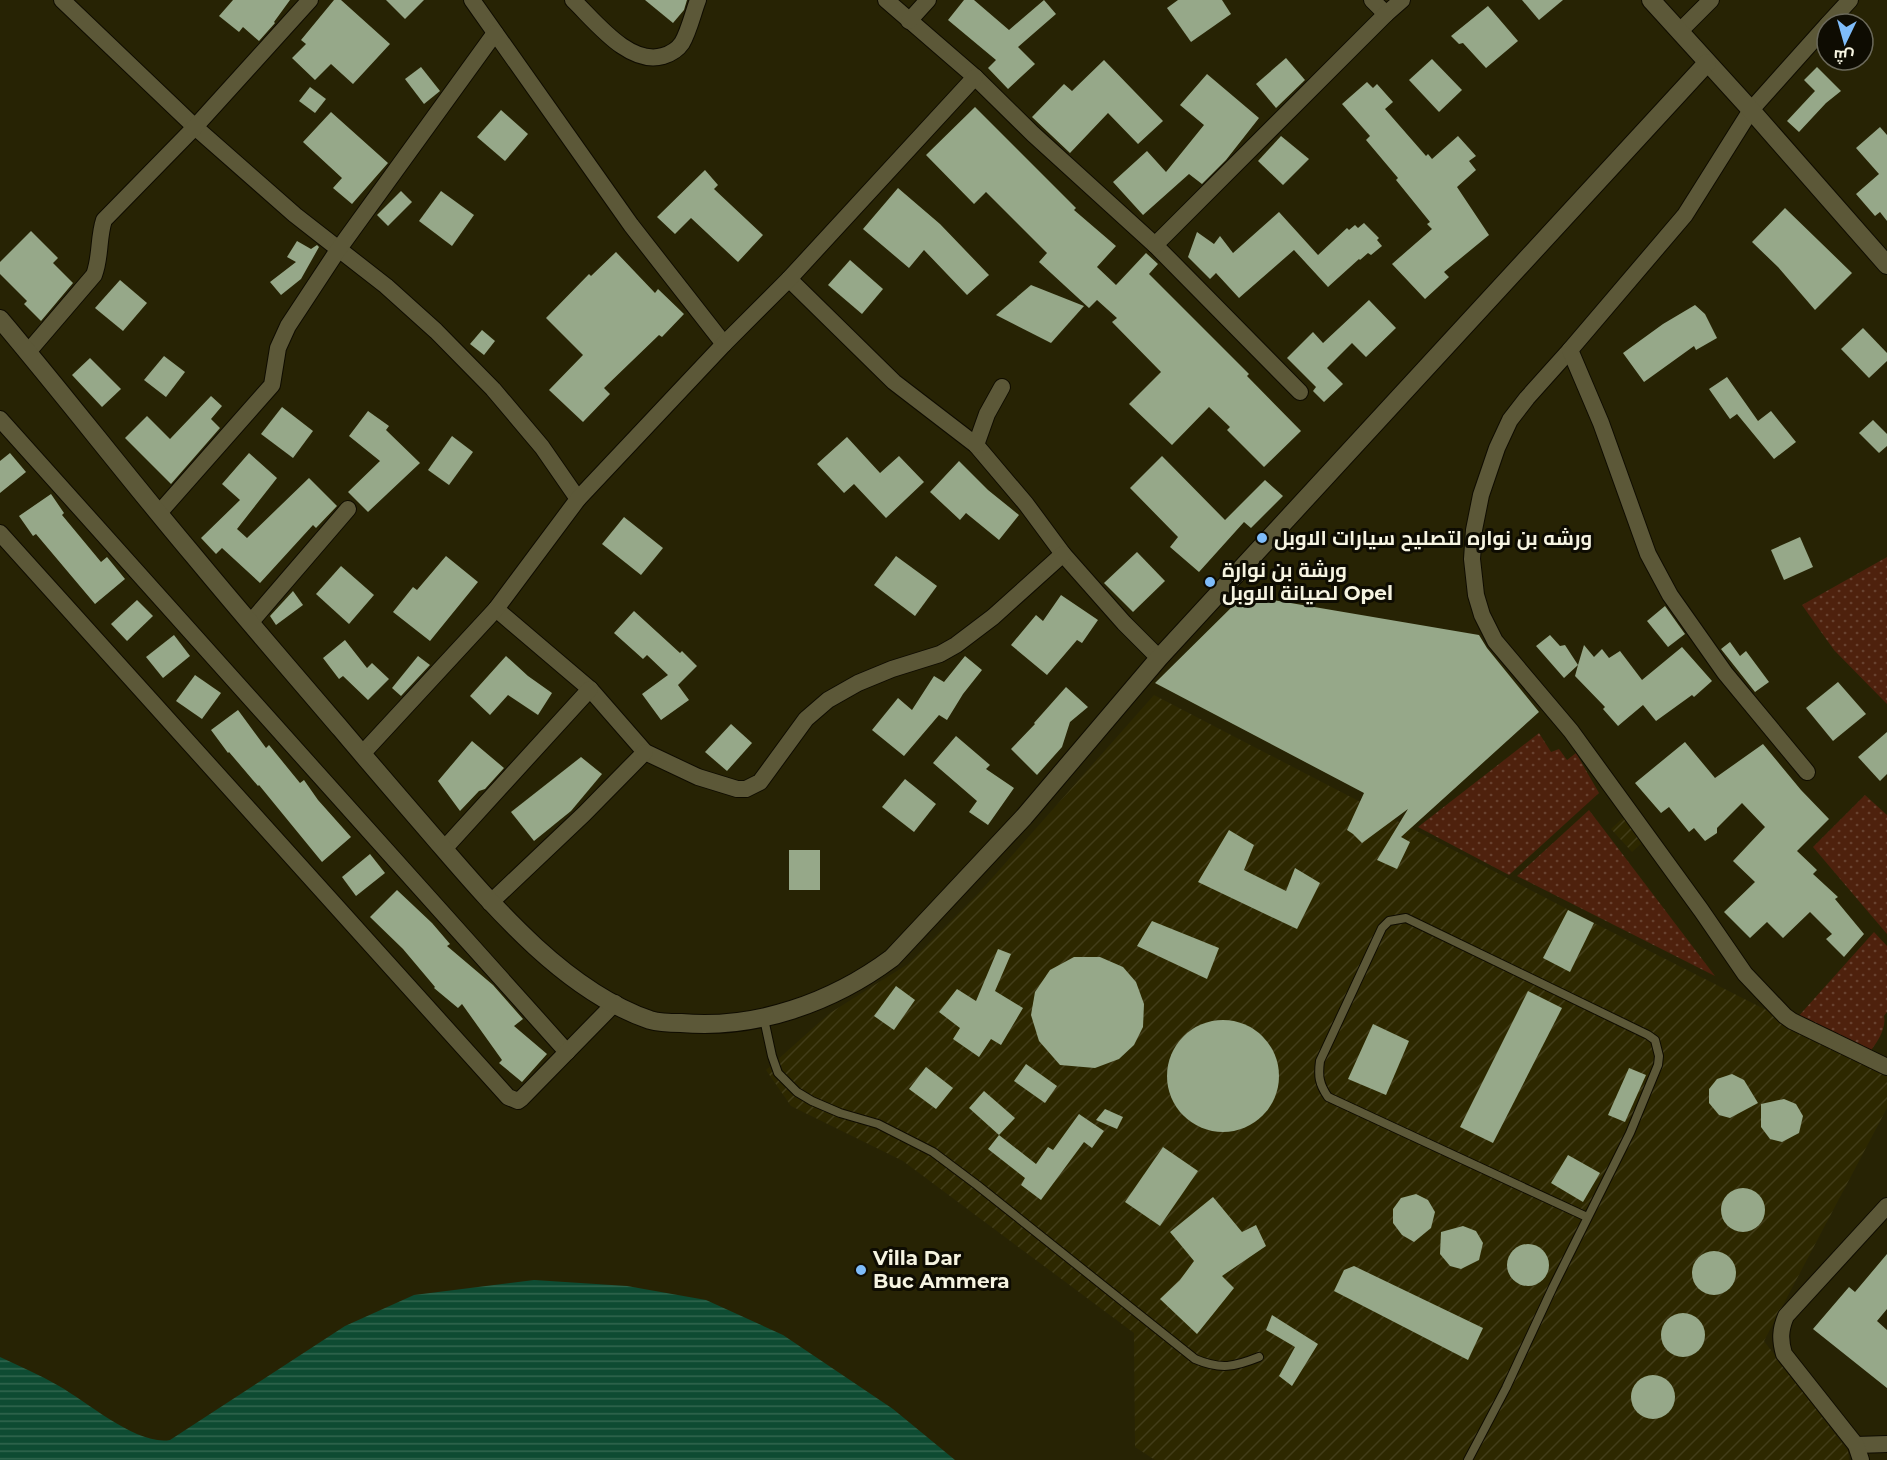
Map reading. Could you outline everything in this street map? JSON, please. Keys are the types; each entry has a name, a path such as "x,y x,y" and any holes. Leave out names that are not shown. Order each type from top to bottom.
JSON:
{"street":[{"path":"62,0 195,127 295,215 386,286 436,331 493,389 542,447 578,499"},
{"path":"28,352 94,275 98,264 100,231 104,220 195,127 310,0"},
{"path":"472,0 631,225 724,344"},
{"path":"573,0 626,50 656,58 670,54 681,44 699,0"},
{"path":"886,0 975,77 1033,134 1155,245 1300,392"},
{"path":"909,21 928,0"},
{"path":"1372,0 1386,14"},
{"path":"1155,245 1402,0"},
{"path":"1651,0 1887,265"},
{"path":"1680,31 1711,0"},
{"path":"1838,12 1850,0"},
{"path":"159,513 272,385 282,336 338,250 495,33"},
{"path":"1815,38 1751,110 1685,215 1510,420 1497,448 1481,495 1474,530 1472,560 1476,595 1482,615 1495,640 1571,731 1745,974 1792,1021 1887,1067"},
{"path":"0,319 250,623 362,754 490,903 550,961 615,1003 652,1021 716,1025 764,1019 810,1003 848,986 871,974 892,958 1024,817 1159,658 1707,63"},
{"path":"362,754 496,609 578,499 724,344 789,279 975,77"},
{"path":"789,279 894,382 976,445 1026,504 1063,554 1124,623 1159,658"},
{"path":"1570,350 1601,423 1648,554 1670,595 1725,673 1807,772"},
{"path":"976,445 987,414 1002,387"},
{"path":"0,419 567,1052"},
{"path":"250,623 348,509"},
{"path":"0,533 508,1097 518,1101 522,1098 615,1003"},
{"path":"496,609 590,689 645,752 698,777 737,789 747,789 754,787 766,776 806,719 828,700 858,683 892,669 940,654 956,645 993,617 1063,554"},
{"path":"444,849 590,689"},
{"path":"490,903 584,814 645,752"},
{"path":"1887,1206 1786,1316 1781,1327 1784,1354 1858,1452 1887,1444"}],"lane":[{"path":"1468,1460 1506,1389 1587,1217 1630,1133 1658,1065 1659,1056 1655,1040 1648,1035 1406,918 1389,921 1382,928 1320,1060 1318,1075 1321,1086 1328,1096 1587,1217"},
{"path":"764,1019 778,1073 797,1092 840,1113 878,1124 933,1152 1195,1359 1209,1365 1225,1367 1239,1365 1259,1357"}],"shaded area":[{"path":"1887,557 1887,704 1834,650 1802,605"},
{"path":"1154,695 1594,923 1887,1071 1887,1108 1764,1341 1848,1451 1849,1460 1155,1460 1135,1447 1134,1333 903,1161 791,1106 766,1070 830,1013 908,964 978,894"},
{"path":"1539,733 1551,752 1559,749 1567,760 1576,753 1599,793 1509,875 1418,827"},
{"path":"1865,795 1887,815 1887,934 1813,847"},
{"path":"1589,810 1715,976 1517,876"},
{"path":"1624,817 1645,840 1632,852 1611,829"},
{"path":"1874,932 1887,946 1887,1012 1880,1036 1867,1056 1796,1019"},
{"path":"534,1280 627,1286 706,1300 783,1335 893,1409 955,1460 0,1460 0,1357 59,1386 128,1430 157,1440 170,1440 345,1326 414,1295"}],"building":[{"path":"233,0 290,0 275,23 259,41 243,27 239,32 219,16"},
{"path":"334,0 341,0 390,44 353,84 331,64 315,80 292,58 306,44 301,40"},
{"path":"386,0 424,0 405,19"},
{"path":"645,0 687,0 684,10 673,23"},
{"path":"964,0 974,0 1009,30 1044,0 1056,14 1018,47 1035,64 1008,89 988,68 996,60 948,20"},
{"path":"1178,0 1222,0 1231,14 1191,42 1167,8"},
{"path":"1522,0 1563,0 1539,20"},
{"path":"1488,6 1518,41 1486,68 1463,43 1459,44 1451,36"},
{"path":"1286,58 1305,80 1276,108 1256,84"},
{"path":"1432,59 1462,90 1439,112 1409,80"},
{"path":"1104,60 1163,121 1138,144 1108,113 1070,153 1032,117 1064,84 1072,91"},
{"path":"421,67 440,91 424,104 405,79"},
{"path":"1815,69 1815,72 1822,72 1841,91 1826,103 1799,132 1787,121 1815,91 1804,80"},
{"path":"1207,74 1259,118 1226,160 1202,184 1189,174 1143,215 1113,182 1147,151 1166,172 1204,125 1180,105"},
{"path":"1367,82 1373,88 1377,84 1393,102 1385,109 1426,156 1428,154 1432,159 1458,136 1476,156 1469,161 1476,170 1457,187 1489,235 1444,272 1449,277 1425,299 1392,264 1432,229 1427,224 1430,222 1396,180 1398,178 1366,140 1370,136 1342,104"},
{"path":"310,87 326,99 315,113 299,101"},
{"path":"975,107 1076,208 1074,210 1116,246 1097,267 1116,285 1146,253 1158,264 1149,274 1249,374 1247,376 1301,431 1264,467 1227,430 1230,427 1209,407 1172,445 1129,404 1161,372 1112,322 1117,318 1097,300 1089,308 1039,262 1047,253 986,192 974,204 926,155"},
{"path":"501,110 528,134 505,161 477,137"},
{"path":"331,112 388,163 352,204 333,188 342,178 303,142"},
{"path":"1880,127 1887,135 1887,221 1880,212 1875,216 1856,194 1879,174 1856,148"},
{"path":"1281,136 1309,159 1283,185 1258,161"},
{"path":"705,170 718,185 714,189 763,235 738,262 691,218 675,234 657,217"},
{"path":"898,188 940,224 989,275 967,295 924,250 909,268 863,229"},
{"path":"401,191 412,202 388,226 377,215"},
{"path":"441,191 474,215 452,246 419,221"},
{"path":"1785,208 1852,273 1815,310 1778,267 1752,242"},
{"path":"1279,212 1318,255 1347,228 1349,230 1355,225 1358,228 1364,223 1379,238 1377,240 1382,246 1371,255 1368,253 1359,259 1328,287 1294,250 1239,298 1216,273 1210,279 1188,257 1197,232 1214,244 1220,236 1233,253"},
{"path":"31,231 58,258 53,263 73,283 41,321 24,304 27,301 0,274 0,262"},
{"path":"297,241 311,249 317,245 319,247 301,279 281,295 270,282 296,262 287,257"},
{"path":"616,252 655,293 658,289 684,314 662,337 659,335 604,388 610,394 583,422 549,390 583,355 546,318 589,274 591,276"},
{"path":"850,260 883,289 862,314 828,285"},
{"path":"120,280 147,303 123,331 95,308"},
{"path":"1031,285 1084,306 1051,343 996,315"},
{"path":"1369,300 1396,328 1366,357 1352,343 1327,368 1343,384 1324,402 1313,391 1316,387 1287,358 1313,332 1323,343"},
{"path":"1695,305 1705,314 1717,338 1696,350 1694,346 1644,382 1623,353 1663,324"},
{"path":"1863,328 1887,353 1887,361 1869,378 1841,349"},
{"path":"482,330 495,341 484,355 470,344"},
{"path":"164,356 185,372 166,397 144,380"},
{"path":"90,358 121,389 102,407 72,375"},
{"path":"1727,377 1758,421 1771,411 1796,442 1774,459 1737,414 1730,419 1709,389"},
{"path":"211,396 222,406 211,419 220,428 171,484 125,438 147,416 170,439"},
{"path":"282,407 313,431 293,458 261,434"},
{"path":"368,411 389,426 386,430 420,463 368,512 348,492 380,461 349,436"},
{"path":"1873,420 1887,434 1887,446 1879,453 1859,433"},
{"path":"452,436 473,452 449,485 428,470"},
{"path":"847,437 880,473 899,456 924,482 886,518 854,484 844,493 817,464"},
{"path":"10,453 26,472 0,493 0,461"},
{"path":"249,453 277,478 237,529 247,538 309,478 337,506 316,528 313,525 260,583 222,548 216,554 201,538 240,500 222,484"},
{"path":"1162,456 1225,520 1265,480 1283,496 1251,528 1244,522 1199,572 1170,547 1178,537 1130,488"},
{"path":"959,461 988,490 1019,515 999,540 966,513 960,520 930,492"},
{"path":"51,494 64,513 62,515 101,562 107,557 125,579 95,604 36,534 33,536 19,516"},
{"path":"624,517 663,548 641,575 602,544"},
{"path":"1800,537 1813,567 1784,580 1771,550"},
{"path":"1137,552 1165,581 1133,612 1104,583"},
{"path":"446,556 478,582 430,641 393,612 413,587 417,590"},
{"path":"896,556 937,586 915,616 874,585"},
{"path":"341,566 374,595 349,624 316,594"},
{"path":"293,591 303,605 276,625 270,616"},
{"path":"1061,595 1098,620 1082,643 1077,640 1047,675 1011,645 1036,615 1043,621"},
{"path":"1244,595 1479,635 1539,712 1401,837 1410,842 1397,869 1377,860 1408,809 1362,843 1347,830 1364,793 1155,683"},
{"path":"137,600 153,616 127,641 111,624"},
{"path":"1665,606 1685,634 1668,647 1647,621"},
{"path":"634,611 697,666 678,685 689,700 661,720 642,694 668,675 647,655 643,659 614,633"},
{"path":"174,635 190,656 163,678 146,657"},
{"path":"1550,635 1560,646 1565,645 1578,665 1564,678 1536,646"},
{"path":"345,640 367,668 372,663 389,679 368,700 343,676 339,679 323,658"},
{"path":"1730,642 1740,656 1746,651 1769,682 1755,692 1721,649"},
{"path":"1584,645 1594,657 1602,649 1609,658 1620,651 1642,680 1682,647 1712,681 1694,697 1692,695 1656,721 1643,705 1618,726 1603,709 1605,707 1575,676"},
{"path":"418,656 430,665 401,696 392,688"},
{"path":"506,656 552,693 538,715 508,695 490,715 470,696"},
{"path":"965,656 982,670 963,694 947,720 939,715 904,756 872,730 898,698 912,710 934,676 944,682"},
{"path":"195,675 221,693 202,719 176,701"},
{"path":"1838,682 1866,714 1833,741 1806,708"},
{"path":"1066,687 1088,707 1070,722 1062,747 1037,775 1011,749"},
{"path":"238,710 266,748 269,745 300,783 304,780 318,800 351,837 322,862 211,730"},
{"path":"731,724 752,743 727,771 705,752"},
{"path":"1887,732 1887,774 1880,781 1858,757"},
{"path":"956,736 990,765 986,769 1014,788 988,825 969,812 977,801 933,763"},
{"path":"472,741 504,768 460,811 438,781"},
{"path":"1685,742 1715,778 1763,744 1801,790 1829,819 1797,851 1817,870 1813,874 1838,897 1835,899 1864,934 1844,957 1826,939 1832,934 1810,912 1783,938 1767,922 1750,938 1724,912 1755,882 1733,861 1765,827 1742,803 1717,828 1717,833 1705,841 1694,828 1689,832 1669,807 1661,813 1635,783"},
{"path":"581,757 602,774 571,811 534,841 511,812"},
{"path":"905,779 936,804 914,832 882,807"},
{"path":"1229,830 1254,845 1244,870 1286,891 1295,868 1320,883 1297,929 1198,882"},
{"path":"789,850 820,850 820,890 789,890"},
{"path":"370,854 385,873 356,896 342,877"},
{"path":"397,890 432,923 450,944 447,946 493,985 523,1019 514,1026 547,1054 522,1082 499,1063 502,1060 462,1004 458,1008 434,988 403,949 370,917"},
{"path":"1568,910 1594,923 1570,972 1543,958"},
{"path":"1152,921 1219,948 1207,979 1137,946"},
{"path":"998,949 1011,954 995,991 1023,1008 1001,1045 991,1039 979,1057 953,1039 960,1028 939,1012 957,989 976,1001"},
{"path":"1074,957 1100,957 1123,967 1136,982 1144,1004 1143,1027 1134,1045 1119,1059 1095,1068 1060,1065 1039,1041 1031,1015 1035,992 1050,970"},
{"path":"896,986 915,1000 894,1030 874,1016"},
{"path":"1528,991 1562,1008 1493,1143 1460,1127"},
{"path":"1223,1020 1244,1025 1262,1037 1274,1055 1279,1076 1274,1097 1262,1115 1244,1127 1223,1132 1202,1127 1184,1115 1172,1097 1167,1076 1172,1055 1184,1037 1202,1025"},
{"path":"1373,1024 1409,1041 1386,1095 1348,1079"},
{"path":"1026,1064 1057,1086 1045,1103 1014,1081"},
{"path":"926,1067 953,1088 936,1109 909,1089"},
{"path":"1629,1068 1646,1075 1625,1122 1608,1115"},
{"path":"1732,1074 1744,1080 1758,1103 1730,1118 1719,1115 1709,1103 1709,1089 1717,1079"},
{"path":"984,1091 1015,1118 999,1135 969,1108"},
{"path":"1784,1099 1796,1104 1803,1116 1799,1133 1782,1142 1770,1139 1761,1127 1761,1104"},
{"path":"1105,1109 1123,1117 1117,1129 1096,1120"},
{"path":"1079,1114 1104,1131 1092,1148 1084,1142 1041,1200 1021,1185 1025,1178 988,1149 999,1135 1036,1164 1048,1147 1053,1150"},
{"path":"1163,1147 1198,1171 1160,1226 1125,1202"},
{"path":"1568,1155 1600,1173 1583,1202 1551,1183"},
{"path":"1743,1188 1758,1195 1765,1210 1758,1225 1743,1232 1728,1225 1721,1210 1728,1195"},
{"path":"1416,1194 1428,1200 1435,1212 1431,1228 1414,1242 1402,1235 1393,1223 1393,1209 1401,1198"},
{"path":"1213,1197 1242,1232 1256,1225 1266,1246 1222,1276 1234,1288 1197,1334 1160,1299 1180,1280 1194,1261 1170,1232"},
{"path":"1463,1226 1476,1231 1483,1243 1479,1260 1461,1269 1450,1266 1440,1254 1441,1232"},
{"path":"1528,1244 1543,1250 1549,1265 1543,1280 1528,1286 1513,1280 1507,1265 1513,1250"},
{"path":"1714,1251 1729,1258 1736,1273 1729,1288 1714,1295 1699,1288 1692,1273 1699,1258"},
{"path":"1887,1254 1887,1309 1877,1321 1887,1330 1887,1388 1813,1329 1849,1287 1855,1292"},
{"path":"1354,1266 1483,1328 1468,1360 1334,1291 1344,1270"},
{"path":"1683,1313 1698,1320 1705,1335 1698,1350 1683,1357 1668,1350 1661,1335 1668,1320"},
{"path":"1272,1315 1318,1344 1292,1386 1279,1376 1295,1347 1266,1330"},
{"path":"1653,1375 1668,1382 1675,1397 1668,1412 1653,1419 1638,1412 1631,1397 1638,1382"}],"place":[{"name":"ورشه بن نواره لتصليح سيارات الاوبل","path":"1262,538"},
{"name":"ورشة بن نوارة لصيانة الاوبل Opel","path":"1210,582"},
{"name":"Villa Dar Buc Ammera","path":"861,1270"}]}
